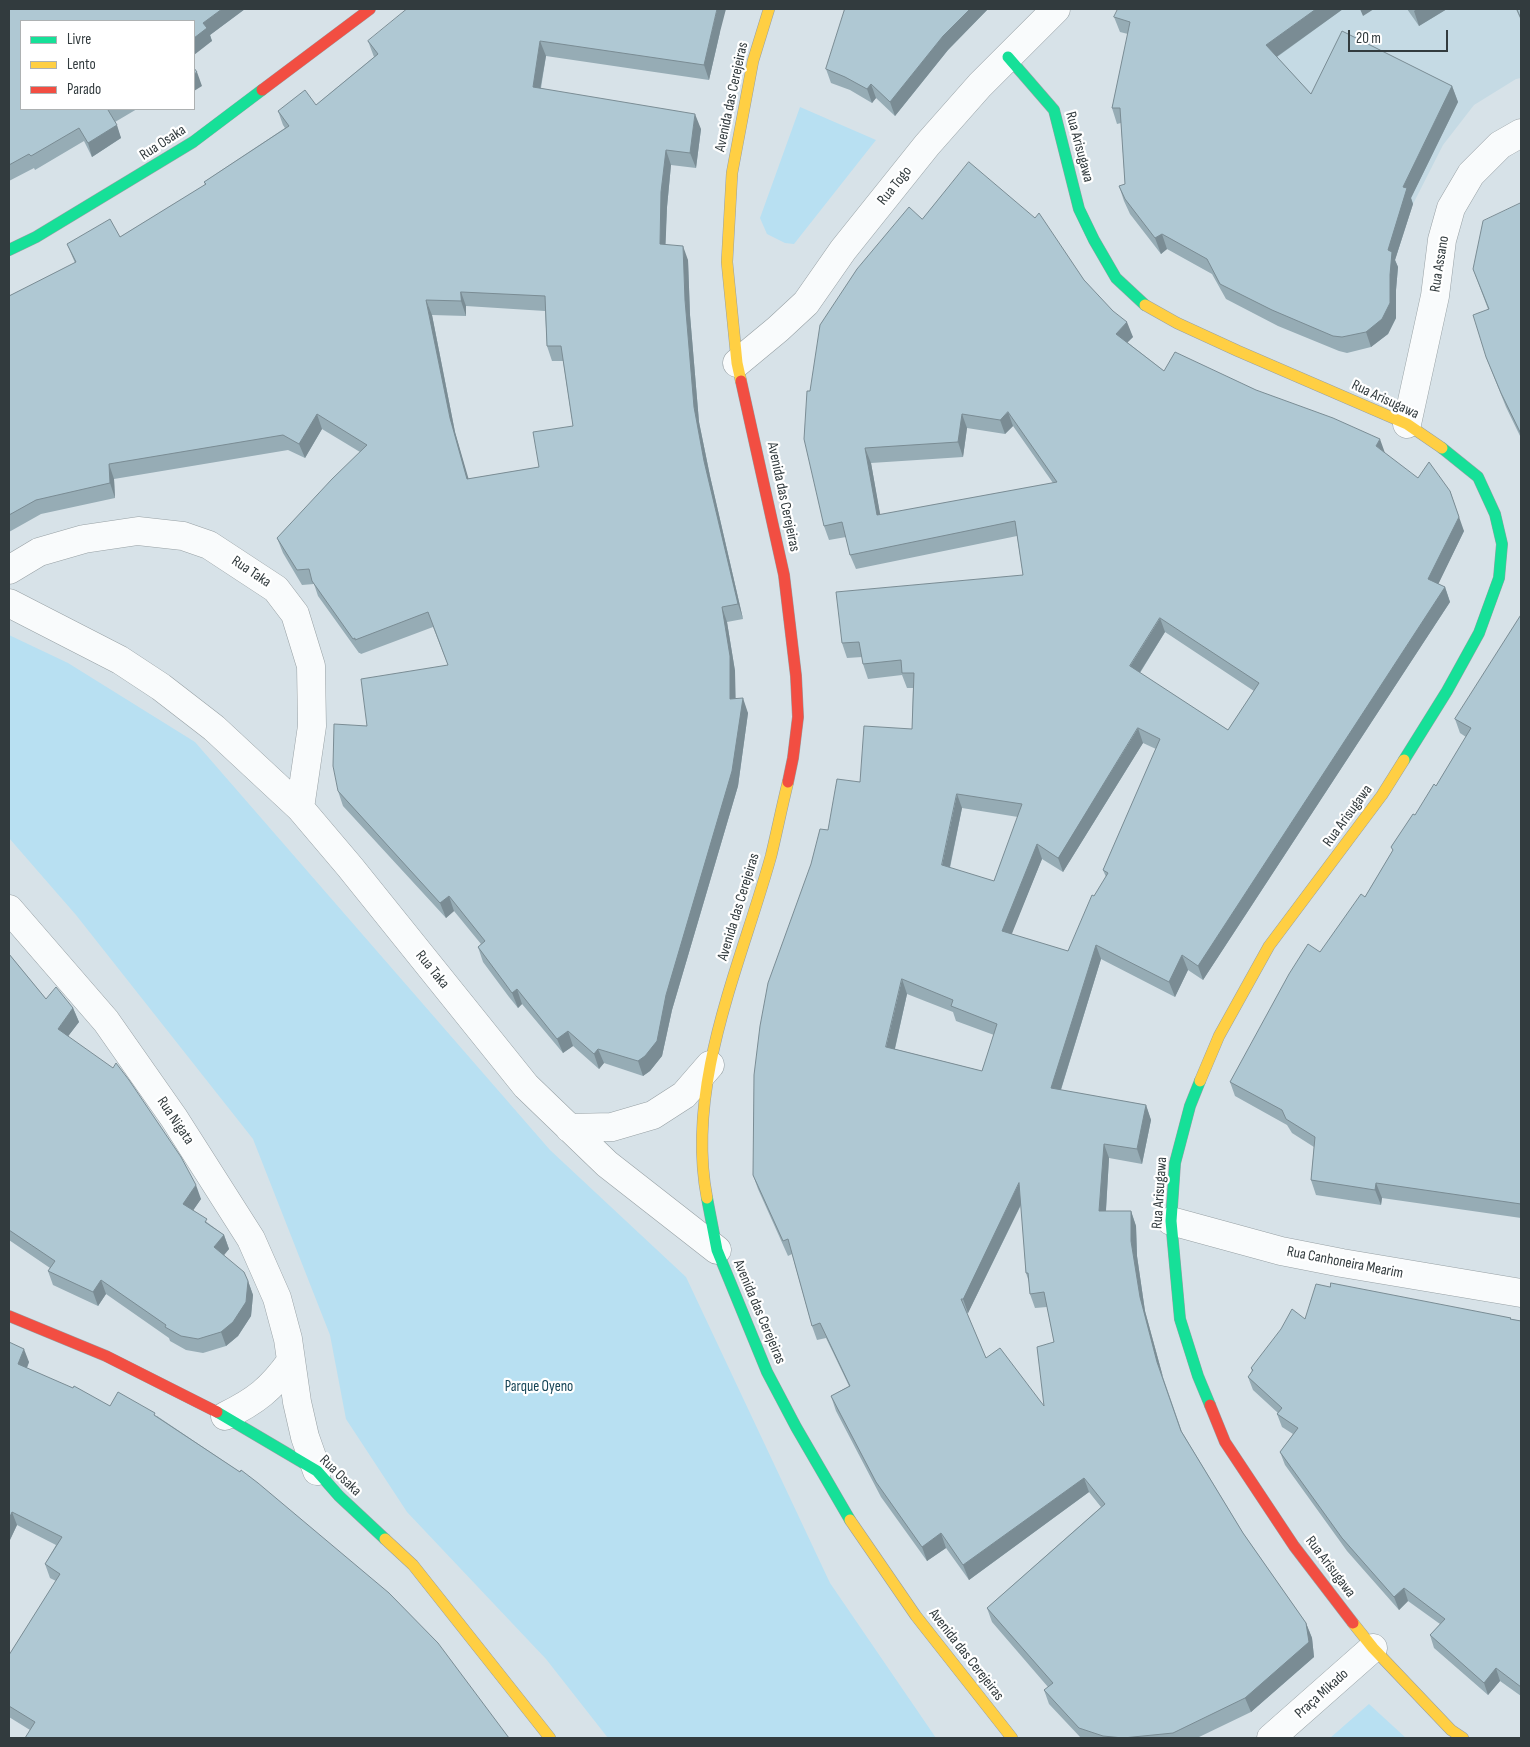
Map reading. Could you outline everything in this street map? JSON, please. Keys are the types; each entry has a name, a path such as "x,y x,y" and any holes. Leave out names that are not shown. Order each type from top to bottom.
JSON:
{"street":[{"name":"Rua Osaka","path":"9,250 36,237 193,142 370,9"},
{"name":"Avenida das Cerejeiras","path":"769,9 753,61 732,173 728,262 737,363 784,575 796,676 798,718 794,758 771,855 728,995 710,1064 701,1145 706,1192 717,1250 767,1372 796,1428 846,1512 916,1616 1012,1738"},
{"name":"Rua Togo","path":"737,363 806,303 843,250 927,145 980,85 1056,9"},
{"name":"Rua Arisugawa","path":"1008,57 1054,110 1079,209 1116,278 1142,304 1177,324 1238,352 1407,424 1444,449 1478,477 1495,514 1502,544 1499,578 1479,633 1447,691 1382,795 1269,946 1219,1036 1190,1106 1175,1163 1171,1221 1180,1319 1198,1376 1225,1442 1294,1546 1373,1648 1450,1730 1463,1738"},
{"name":"Rua Assano","path":"1407,424 1435,296 1442,240 1451,208 1471,174 1500,145 1521,133"},
{"name":"Rua Taka","path":"9,570 39,552 84,539 138,530 183,536 209,545 276,589 295,614 311,666 312,726 300,808"},
{"name":"Rua Taka","path":"9,603 120,660 161,687 214,728 300,808 356,874 526,1086 607,1164 717,1250"},
{"name":"Rua Nigata","path":"9,909 106,1022 174,1118 251,1240 277,1298 288,1339 305,1437 317,1471"},
{"path":"570,1128 612,1127 653,1115 684,1095 710,1064"},
{"name":"Rua Canhoneira Mearim","path":"1171,1221 1281,1251 1521,1293"},
{"name":"Rua Osaka","path":"9,1316 106,1356 225,1416 317,1471 339,1496 413,1565 462,1624 550,1738"},
{"path":"225,1416 249,1404 276,1382 291,1361"},
{"name":"Praça Mikado","path":"1271,1738 1373,1648"}],"shaded area":[{"path":"1227,9 1516,9 1521,21 1521,78 1516,79 1474,105 1443,145 1413,204 1284,154"}],"green space":[{"path":"800,107 876,140 794,244 785,243 767,234 760,218"},
{"name":"Parque Oyeno","path":"9,635 68,663 195,742 550,1150 686,1277 830,1583 936,1738 608,1738 546,1659 407,1512 346,1419 330,1335 253,1139 76,915 9,838"},
{"path":"1369,1704 1406,1738 1330,1738"}],"building":[{"path":"9,9 222,9 203,23 207,28 195,37 195,20 20,20 20,110 108,110 117,125 88,143 79,128 31,156 29,154 9,165"},
{"path":"407,9 717,9 704,65 540,41 533,87 695,114 690,153 666,150 661,192 660,244 683,246 685,300 694,407 704,461 738,604 722,607 730,656 730,699 743,698 732,771 666,995 657,1041 645,1056 638,1061 598,1049 594,1054 568,1031 557,1039 517,989 512,993 478,947 485,941 449,896 440,903 338,791 333,766 334,724 367,726 361,679 448,665 428,612 355,640 355,638 353,639 312,581 309,569 297,570 277,538 332,479 367,445 317,414 299,444 283,435 109,464 110,483 36,500 9,515 9,296 76,262 67,244 110,219 120,237 206,184 204,182 289,126 278,111 305,90 316,105 378,54 368,41","holes":["461,292 545,296 547,346 561,346 573,426 533,432 539,467 467,479 450,418 426,300 461,301"]},
{"path":"845,9 970,9 943,36 890,102 871,84 867,89 826,69"},
{"path":"1118,9 1316,9 1266,45 1311,94 1342,31 1452,86 1403,187 1407,188 1388,250 1392,252 1390,303 1382,319 1366,332 1342,337 1333,336 1272,310 1220,284 1207,259 1162,234 1155,238 1125,199 1119,186 1125,184 1120,108 1112,108 1130,22 1114,17"},
{"path":"1517,9 1521,9 1521,18"},
{"path":"969,162 1035,218 1039,213 1084,280 1113,311 1127,322 1116,334 1164,371 1175,352 1256,390 1333,418 1380,439 1376,446 1418,478 1429,462 1450,491 1459,517 1428,579 1445,587 1198,966 1182,955 1169,982 1096,945 1051,1088 1146,1105 1137,1149 1104,1144 1099,1211 1131,1211 1131,1241 1140,1297 1157,1362 1181,1431 1243,1533 1306,1623 1309,1642 1245,1698 1173,1733 1123,1738 1103,1736 1079,1728 1044,1690 1053,1683 987,1608 1105,1504 1084,1478 963,1565 941,1533 922,1547 876,1482 831,1396 850,1386 820,1323 812,1326 788,1239 783,1241 753,1175 754,1075 768,983 811,864 820,829 828,830 837,779 860,782 864,726 912,729 914,673 902,673 901,660 863,664 859,642 842,643 836,592 1023,575 1015,521 850,555 842,522 824,526 804,439 807,391 810,391 820,325 857,269 909,207 922,219","holes":["1008,412 1057,482 877,515 865,448 958,442 962,414 1000,420","1160,618 1259,683 1228,730 1130,666","1138,728 1160,739 1103,870 1108,873 1094,896 1092,895 1068,951 1002,931 1037,844 1058,858","957,794 1022,804 994,881 942,865","902,979 953,1000 951,1006 997,1024 982,1071 886,1047","1019,1183 1026,1273 1028,1273 1030,1294 1044,1292 1054,1342 1037,1347 1044,1406 1000,1348 986,1358 961,1299 963,1299"]},
{"path":"1521,203 1521,434 1486,357 1473,315 1489,309 1473,269 1483,221"},
{"path":"1521,615 1521,1204 1376,1183 1375,1190 1311,1180 1315,1137 1286,1119 1282,1110 1230,1082 1289,974 1308,944 1320,952 1361,894 1365,897 1393,850 1391,847 1413,814 1415,815 1434,784 1436,786 1471,728 1455,719"},
{"path":"9,954 46,999 56,987 73,1008 58,1029 113,1068 116,1063 181,1157 196,1185 183,1204 207,1219 205,1222 224,1235 214,1247 244,1272 248,1281 246,1302 233,1322 221,1332 198,1339 181,1336 165,1327 166,1325 101,1280 93,1292 48,1271 55,1261 9,1230"},
{"path":"1331,1283 1521,1321 1521,1687 1496,1668 1484,1683 1430,1635 1445,1619 1404,1588 1394,1597 1342,1538 1280,1452 1298,1428 1277,1414 1282,1408 1248,1377 1253,1370 1251,1368 1281,1329 1292,1309 1305,1319 1316,1284 1330,1287"},
{"path":"9,1342 24,1349 18,1364 73,1388 74,1386 110,1406 118,1392 155,1413 154,1415 240,1472 241,1470 258,1483 389,1593 438,1643 509,1738 25,1738 35,1722 9,1706 9,1655 60,1574 45,1564 62,1537 12,1512 9,1519"}],"traffic: fast":[{"path":"1008,57 1054,110 1079,209 1116,278 1145,305"},
{"path":"9,250 36,237 193,142 262,90"},
{"path":"1404,760 1447,691 1479,633 1499,578 1502,544 1495,514 1478,477 1442,448"},
{"path":"1200,1081 1190,1106 1175,1163 1171,1221 1180,1319 1198,1376 1210,1405"},
{"path":"707,1198 717,1250 767,1372 796,1427 850,1520"},
{"path":"217,1412 317,1471 339,1496 385,1539"}],"traffic: slow":[{"path":"741,381 737,363 727,262 732,173 753,61 769,9"},
{"path":"1145,305 1177,323 1238,351 1407,424 1442,448"},
{"path":"1200,1081 1219,1036 1269,946 1382,795 1404,760"},
{"path":"707,1198 702,1155 704,1112 710,1068 732,982 771,856 788,782"},
{"path":"850,1520 916,1616 1012,1738"},
{"path":"385,1539 413,1565 550,1738"},
{"path":"1353,1623 1373,1648 1451,1730 1463,1738"}],"traffic: jam":[{"path":"262,90 370,9"},
{"path":"741,381 784,575 796,676 798,717 788,782"},
{"path":"9,1316 106,1356 217,1412"},
{"path":"1210,1405 1225,1442 1294,1546 1353,1623"}]}
